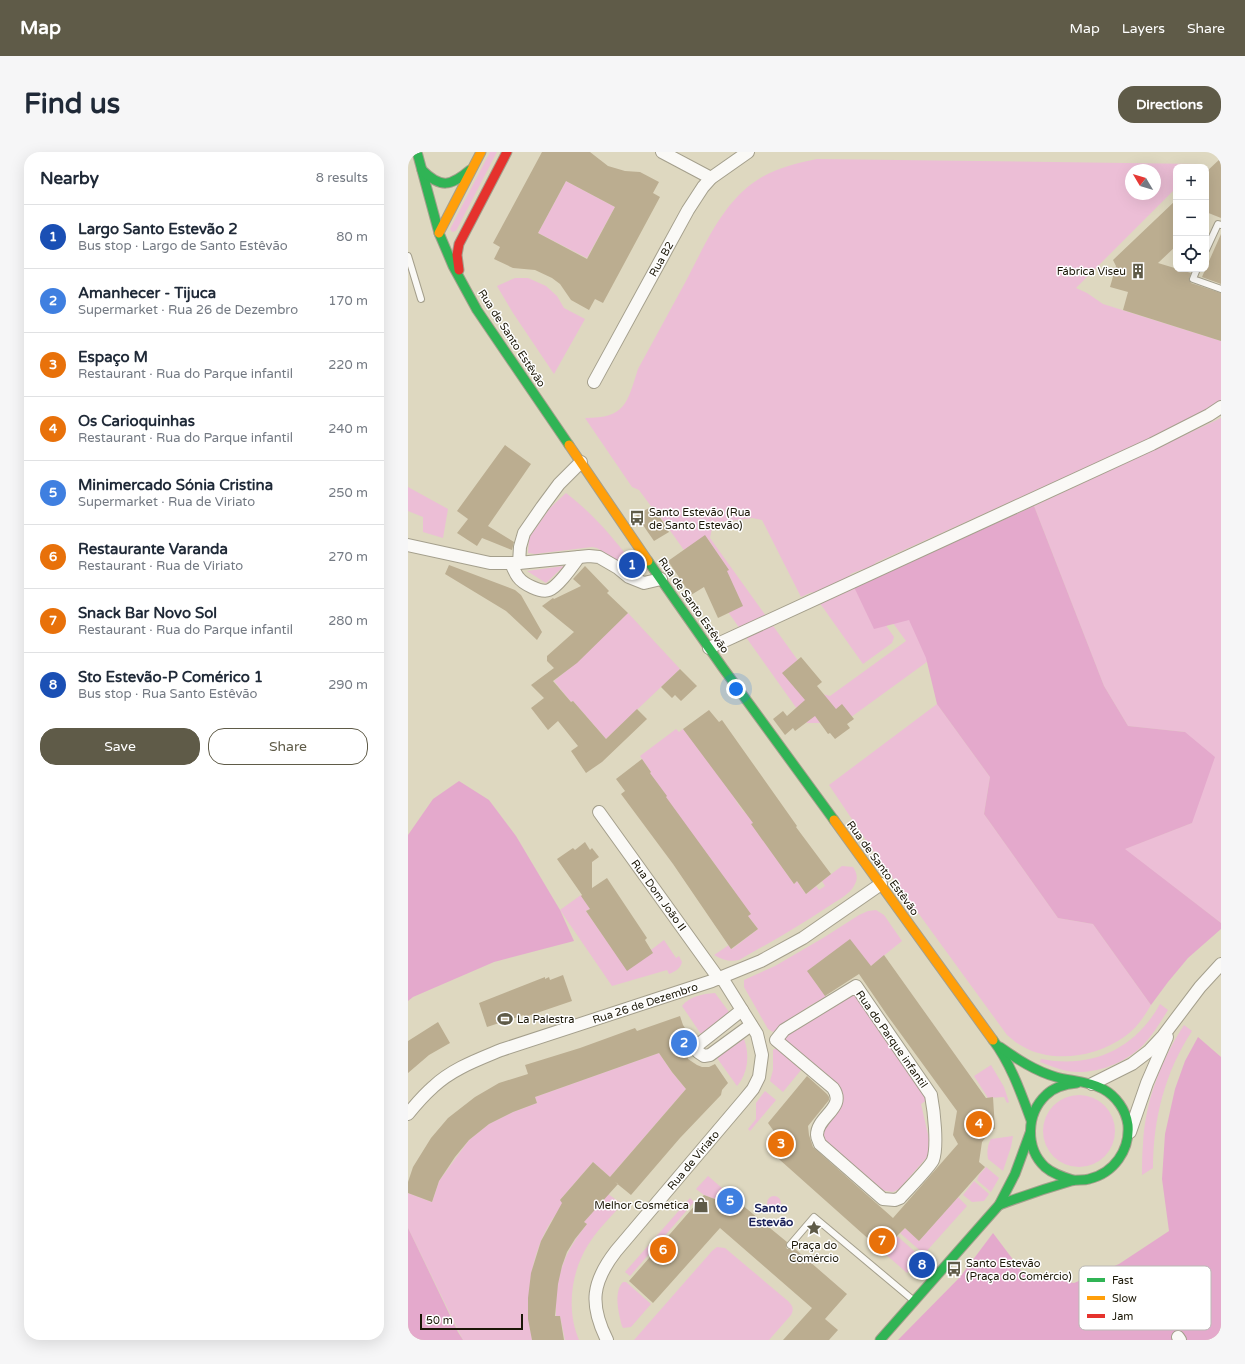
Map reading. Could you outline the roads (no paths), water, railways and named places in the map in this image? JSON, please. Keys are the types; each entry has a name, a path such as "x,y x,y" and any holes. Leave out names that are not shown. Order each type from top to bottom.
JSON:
{"street":[{"name":"Rua de Santo Estêvão","path":"417,152 439,233 453,266 477,310 499,344 710,648 998,1046"},
{"path":"466,230 458,237 451,239 445,238 439,233 481,152"},
{"path":"467,292 458,266 457,255 459,244 507,152"},
{"path":"662,152 711,178"},
{"name":"Rua B2","path":"594,382 688,210 703,187 711,178 748,152"},
{"path":"422,170 432,180 447,183 454,182 464,176 473,166"},
{"path":"710,648 1186,427 1221,407"},
{"path":"579,557 568,572 550,590 546,591 520,580 515,563 524,533 559,484 581,462"},
{"path":"408,545 490,563 515,563 589,556 599,557 618,568 629,577 644,583 661,578"},
{"name":"Rua Dom João II","path":"599,812 720,978"},
{"name":"Rua 26 de Dezembro","path":"408,1114 423,1096 440,1081 480,1058 500,1050 720,978 761,961 803,938 881,884"},
{"path":"1181,1011 1155,1061 1123,1153 1115,1165 1103,1175 1088,1180 1073,1180 1057,1176 1044,1166 1035,1153 1031,1143 1030,1133 1031,1120 1036,1108 1046,1095 1069,1084 1086,1084 1132,1064 1164,1036 1181,1011 1200,987 1221,964"},
{"name":"Rua de Viriato","path":"607,1340 599,1323 595,1304 595,1294 602,1270 616,1250 753,1089 759,1077 762,1055 756,1034 742,1010 720,978"},
{"name":"Rua do Parque infantil","path":"856,986 931,1095 934,1111 935,1145 933,1161 900,1198 894,1200 883,1199 820,1144 817,1136 819,1128 838,1101 837,1094 830,1085 776,1040 784,1030 856,986"},
{"path":"742,1010 699,1044 697,1047 698,1052 700,1055 710,1056 751,1025"},
{"path":"759,1044 776,1040"},
{"path":"998,1046 1034,1068 1051,1076 1103,1089 1115,1098 1123,1110 1128,1124 1128,1139"},
{"path":"998,1046 1017,1083 1031,1120"},
{"path":"880,1340 1000,1205 1015,1174 1030,1133"},
{"path":"1000,1205 1031,1193 1073,1180"}],"lane":[{"path":"1209,244 1218,224 1221,225"},
{"path":"408,256 421,298"},
{"path":"1196,272 1193,279 1221,290"},
{"path":"790,1245 814,1217 914,1300"}],"place":[{"name":"Fábrica Viseu","path":"1138,271"},
{"name":"Santo Estevão (Rua de Santo Estevão)","path":"637,518"},
{"name":"Largo Santo Estevão 2","path":"632,565"},
{"name":"La Palestra","path":"505,1019"},
{"name":"Amanhecer - Tijuca","path":"684,1043"},
{"name":"Os Carioquinhas","path":"979,1124"},
{"name":"Espaço M","path":"781,1144"},
{"name":"Minimercado Sónia Cristina","path":"730,1201"},
{"name":"Melhor Cosmetica","path":"701,1205"},
{"name":"Praça do Comércio","path":"814,1228"},
{"name":"Snack Bar Novo Sol","path":"882,1241"},
{"name":"Restaurante Varanda","path":"663,1250"},
{"name":"Sto Estevão-P Comérico 1","path":"922,1265"},
{"name":"Santo Estevão (Praça do Comércio)","path":"954,1269"}],"district":[{"name":"Santo Estevão","path":"771,1215"}]}
